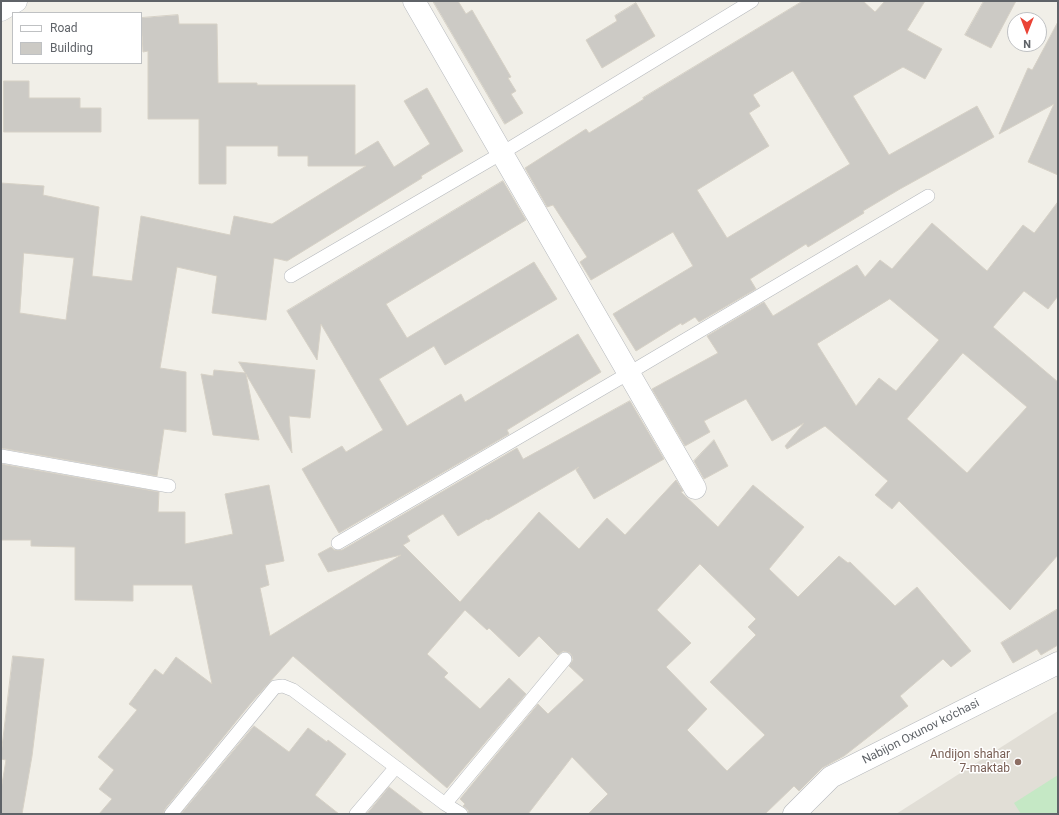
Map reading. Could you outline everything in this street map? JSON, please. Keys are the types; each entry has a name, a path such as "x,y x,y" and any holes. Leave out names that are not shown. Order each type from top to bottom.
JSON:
{"street":[{"path":"1,10 16,1"},
{"path":"414,1 695,488"},
{"name":"Nabijon Oxunov ko'chasi","path":"794,814 831,777 1058,663"}],"lane":[{"path":"291,276 502,153 752,1"},
{"path":"338,543 928,196"},
{"path":"1,456 169,486"},
{"path":"445,804 565,659"},
{"path":"171,814 275,687 283,686 293,690 445,804 461,814"},
{"path":"356,814 396,767"}],"shaded area":[{"name":"Andijon shahar 7-maktab","path":"1058,711 1058,814 896,814"}],"green space":[{"path":"1058,775 1058,814 1021,814 1014,803"}],"building":[{"path":"433,1 458,1 466,14 472,10 511,77 508,78 516,91 511,94 523,113 505,124"},
{"path":"803,1 863,1 875,12 885,1 925,1 907,30 942,49 925,79 903,67 853,96 889,155 977,106 994,137 900,189 808,247 806,244 750,279 756,289 699,322 695,317 682,325 681,323 636,351 613,314 693,266 673,232 591,280 580,262 587,257 553,205 547,207 525,168 586,129 589,133 644,99 643,98","holes":["793,71 850,164 727,238 697,190 769,146 749,113 760,106 753,95"]},
{"path":"984,1 1016,1 1010,12 1007,12 1007,18 991,48 965,35"},
{"path":"636,3 655,36 602,68 586,40 617,21 615,16"},
{"path":"178,15 179,24 217,24 218,83 257,83 257,85 355,85 355,155 378,141 394,167 430,144 404,101 427,88 463,151 287,261 274,258 266,320 212,313 217,276 177,267 160,368 186,372 186,432 164,429 157,476 1,448 1,183 44,186 43,195 99,207 92,276 132,281 141,216 230,235 234,216 272,224 366,166 308,166 308,156 278,156 278,146 226,146 226,184 199,184 199,119 148,119 148,51 143,52 142,18","holes":["24,253 74,258 66,320 20,313"]},
{"path":"1058,22 1058,175 1028,162 1054,104 999,134 1028,68 1032,70 1042,52 1047,52 1047,42"},
{"path":"4,81 29,81 29,98 80,98 80,108 101,108 101,132 4,132"},
{"path":"503,181 526,220 386,304 407,338 534,262 557,299 445,365 434,346 379,379 407,426 461,394 465,402 578,334 601,372 507,430 509,434 339,533 302,469 342,446 346,452 383,430 321,324 317,360 287,311"},
{"path":"1058,202 1058,296 1048,309 1024,291 993,327 1058,382 1058,555 1010,610 899,501 892,509 875,495 888,481 825,426 787,449 785,446 804,423 772,441 746,399 704,421 710,432 685,446 652,389 718,353 707,336 764,302 773,316 857,265 865,277 880,260 892,269 932,223 987,271 1023,225 1034,233","holes":["890,299 939,340 896,391 879,378 856,406 817,344","963,353 1027,407 967,473 907,419"]},
{"path":"239,362 315,370 310,418 289,416 292,453 246,374 259,440 213,435 201,374 213,376 214,370 245,373"},
{"path":"630,401 664,459 594,499 576,470 579,467 458,536 443,514 407,536 410,541 403,545 460,602 539,512 579,549 607,518 625,535 676,480 683,491 681,492 718,527 753,485 804,527 769,569 798,597 839,556 848,563 850,562 895,606 917,587 971,651 951,667 943,659 900,696 908,706 844,756 822,768 799,791 794,786 765,814 588,814 608,794 572,757 528,814 469,814 468,810 463,806 465,804 460,799 538,704 548,714 584,680 569,666 573,660 570,653 563,651 558,655 539,636 519,657 489,628 487,630 465,610 427,654 448,673 444,677 480,709 509,678 526,694 447,788 293,656 251,703 165,809 163,814 99,814 112,799 99,789 114,770 98,757 137,710 129,704 155,669 163,675 176,657 212,684 192,585 133,585 133,601 75,600 75,547 31,546 31,540 1,540 1,464 159,492 158,512 185,512 185,544 233,534 225,494 269,485 284,561 265,565 269,585 260,588 270,636 401,555 328,572 318,554 331,547 334,550 342,550 517,448 523,459","holes":["700,564 756,619 748,627 756,635 710,682 765,735 727,771 687,730 707,709 666,667 691,643 657,610"]},
{"path":"714,440 728,466 704,479 694,461"},
{"path":"1058,609 1058,645 1041,655 1037,649 1013,663 1001,643"},
{"path":"13,656 44,659 32,756 22,814 1,814 1,790 6,760 1,759 1,756"},
{"path":"254,726 289,752 308,728 327,742 328,740 346,754 315,795 339,814 181,814"},
{"path":"389,787 424,814 367,814"}],"place":[{"name":"Andijon shahar 7-maktab","path":"1018,762"}]}
